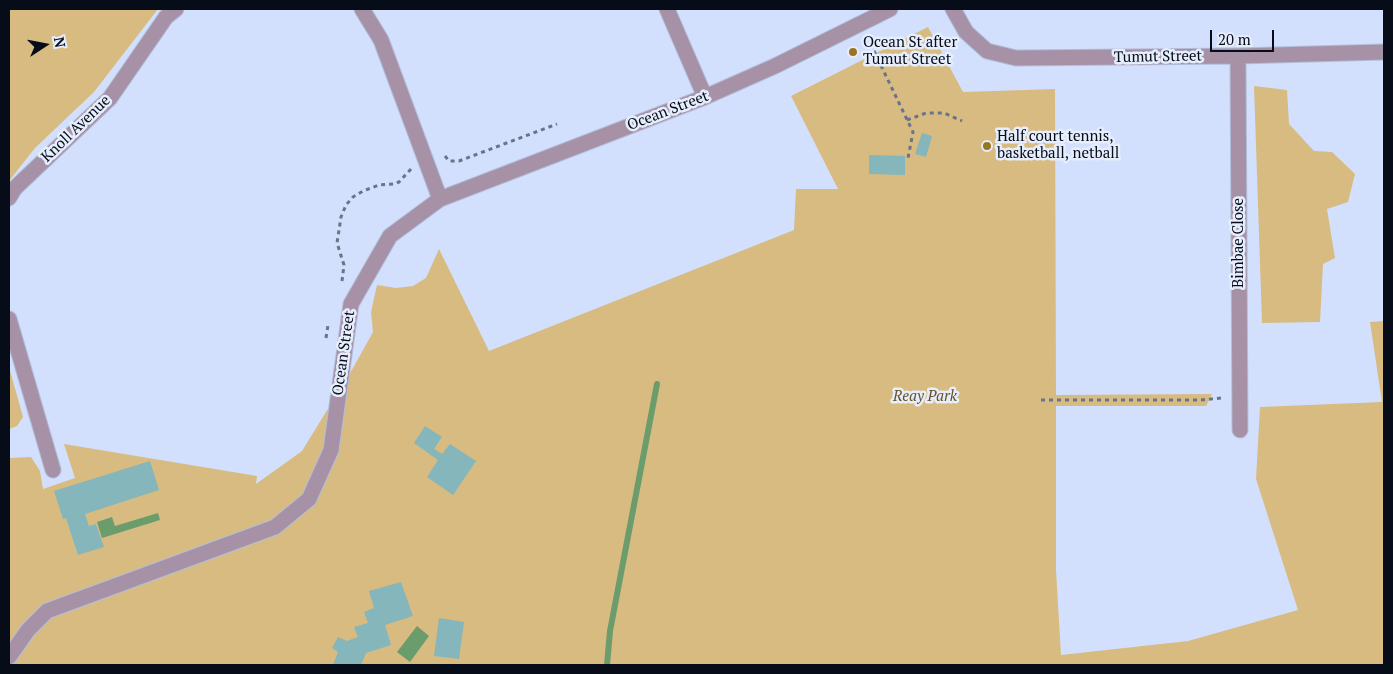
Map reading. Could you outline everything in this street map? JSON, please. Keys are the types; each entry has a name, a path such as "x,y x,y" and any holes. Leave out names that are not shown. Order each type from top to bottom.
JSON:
{"street":[{"name":"Knoll Avenue","path":"9,198 15,188 110,98 166,17 176,9"},
{"path":"362,9 381,40 440,199"},
{"path":"667,9 705,97"},
{"name":"Ocean Street","path":"9,657 28,630 48,611 274,527 309,499 331,450 351,304 390,236 440,199 705,97 776,66 890,9"},
{"name":"Tumut Street","path":"953,9 966,32 986,51 1016,58 1238,56 1384,52"},
{"name":"Bimbae Close","path":"1238,56 1240,430"},
{"path":"9,319 53,470"}],"path":[{"path":"874,51 913,132 908,158"},
{"path":"907,120 926,113 944,113 962,121"},
{"path":"445,155 449,161 458,162 557,124"},
{"path":"1041,400 1200,400 1240,397"}],"green space":[{"path":"9,9 158,9 94,92 35,148 9,181"},
{"name":"Reay Park","path":"928,27 963,92 1055,89 1056,395 1212,394 1206,406 1056,406 1056,570 1061,655 1188,641 1298,610 1256,479 1260,407 1382,402 1370,322 1384,321 1384,665 9,665 9,458 31,457 40,471 43,489 75,478 64,444 257,476 256,484 302,451 353,368 373,332 371,312 377,285 396,288 413,286 426,278 439,249 489,351 794,230 796,189 838,189 791,96"},
{"path":"1254,86 1287,90 1289,124 1314,151 1332,152 1355,174 1348,202 1327,209 1335,258 1323,264 1320,322 1262,323"},
{"path":"9,367 23,417 17,426 9,429"}],"shaded area":[{"path":"158,513 160,520 102,538 97,522 112,517 115,526"},
{"path":"417,626 429,636 410,662 397,652"}],"building":[{"path":"922,133 932,136 926,157 915,154"},
{"path":"869,155 905,156 905,175 869,174"},
{"path":"425,426 442,437 434,449 442,454 450,444 476,461 453,495 427,477 438,460 414,443"},
{"path":"150,461 159,490 85,514 89,526 96,524 104,547 78,555 66,518 63,519 54,491"},
{"path":"401,582 413,616 385,625 391,645 366,653 361,665 333,665 338,652 332,648 338,637 347,641 358,637 354,627 368,623 364,612 374,608 369,591"},
{"path":"439,618 464,622 459,659 434,656"}],"waterway":[{"path":"607,665 610,631 657,384"}],"place":[{"name":"Ocean St after Tumut Street","path":"853,52"},
{"name":"Half court tennis, basketball, netball","path":"987,146"}]}
